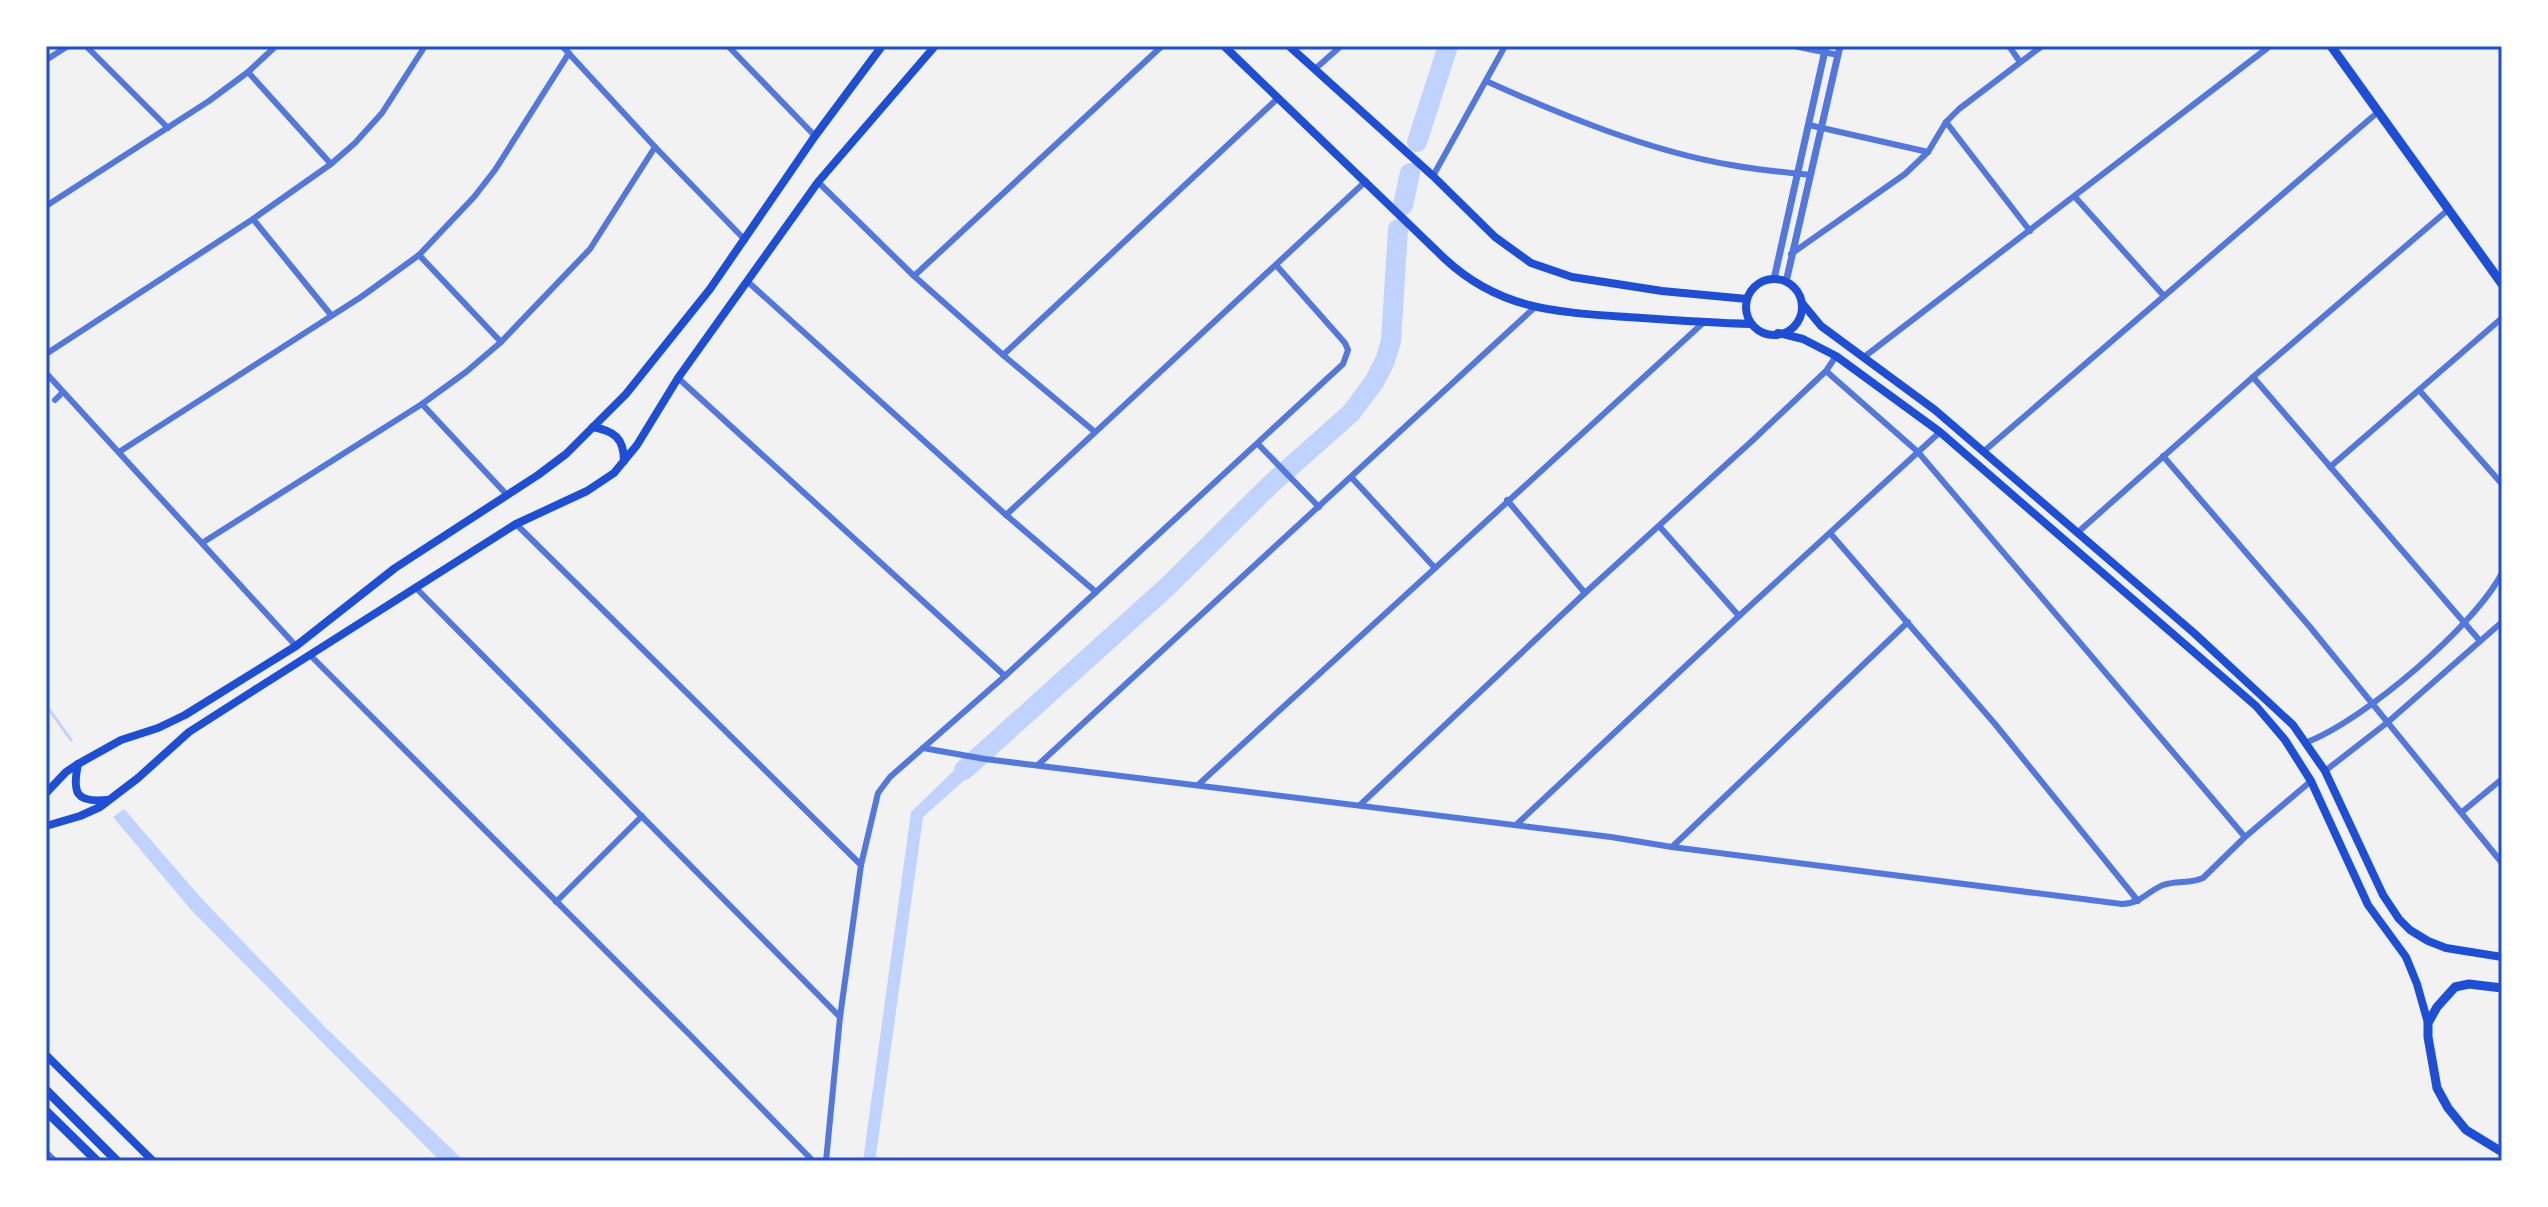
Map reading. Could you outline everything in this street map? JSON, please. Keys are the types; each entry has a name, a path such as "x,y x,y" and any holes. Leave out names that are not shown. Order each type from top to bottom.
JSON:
{"main road":[{"path":"46,793 78,764 121,740 185,715 296,646 395,568 566,454 626,394 710,289 815,136 882,46"},
{"path":"46,826 89,813 189,732 516,524 594,487 614,473 637,445 678,378 818,182 935,46"},
{"path":"1224,46 1468,279 1504,298 1559,313 1751,324 1766,333 1788,331 1798,322 1802,303"},
{"path":"1289,46 1503,244 1531,263 1572,277 1662,291 1747,299"},
{"path":"2331,46 2502,284"},
{"path":"1751,324 1746,312 1747,299 1753,289 1762,282 1774,279 1786,282 1799,294 1802,303 1821,326 1935,410 2255,687 2293,725 2325,771 2383,895 2410,930 2437,945 2502,957"},
{"path":"1778,333 1803,339 1836,356 1940,432 2256,706 2285,740 2311,781 2368,905 2406,957 2428,1023 2437,1088 2448,1108 2466,1130 2502,1152"},
{"path":"593,427 617,436 624,450 624,461"},
{"path":"78,764 75,778 78,795 88,801 110,799"},
{"path":"2428,1023 2437,1007 2455,987 2469,984 2502,988"},
{"path":"46,1055 153,1161"},
{"path":"46,1090 117,1161"},
{"path":"46,1111 97,1161"},
{"path":"46,1119 73,1136"}],"street":[{"path":"46,60 68,46"},
{"path":"86,46 168,128"},
{"path":"46,206 168,128 248,72 276,46"},
{"path":"46,354 253,219 331,164 382,113 425,46"},
{"path":"562,46 745,240"},
{"path":"914,276 1162,46"},
{"path":"1315,69 1341,46"},
{"path":"1433,176 1505,46"},
{"path":"1786,282 1839,50 1794,46"},
{"path":"2009,46 2020,62"},
{"path":"1791,254 1905,174 1928,152 1946,122 1959,109 2042,46"},
{"path":"1864,357 2270,46"},
{"path":"733,48 815,136"},
{"path":"1774,279 1826,49"},
{"path":"119,452 419,255 481,188 569,53"},
{"path":"248,72 331,164"},
{"path":"1486,81 1576,119 1666,149 1731,165 1810,175"},
{"path":"1003,355 1277,99"},
{"path":"1983,452 2378,112"},
{"path":"1946,122 2030,231"},
{"path":"1809,125 1928,152"},
{"path":"202,543 422,404 501,342 590,249 655,147"},
{"path":"1006,515 1366,181"},
{"path":"818,182 914,276 1095,432"},
{"path":"2075,197 2164,296"},
{"path":"2077,533 2449,209"},
{"path":"253,219 331,315"},
{"path":"419,255 501,342"},
{"path":"826,1161 840,1017 861,865 878,793 890,777 1005,676 1343,364 1348,350 1345,343 1276,265"},
{"path":"747,281 1096,592"},
{"path":"1039,764 1534,308"},
{"path":"2330,467 2502,318"},
{"path":"1199,784 1703,323"},
{"path":"1360,805 1826,371 1836,356"},
{"path":"1826,371 1918,452 2245,837"},
{"path":"46,373 296,646"},
{"path":"2253,377 2480,641"},
{"path":"678,378 1005,676"},
{"path":"52,398 61,390"},
{"path":"2419,390 2502,484"},
{"path":"422,404 507,495"},
{"path":"90,438 98,430"},
{"path":"1516,825 1940,432"},
{"path":"1258,444 1319,507"},
{"path":"2163,456 2373,703 2502,863"},
{"path":"127,478 136,470"},
{"path":"1352,478 1435,568"},
{"path":"1507,500 1585,593"},
{"path":"165,520 174,511"},
{"path":"516,524 861,865"},
{"path":"1660,527 1739,616"},
{"path":"1830,533 1995,724 2138,901"},
{"path":"203,560 211,552"},
{"path":"2307,742 2327,734 2373,703 2482,605 2502,573"},
{"path":"415,587 840,1017"},
{"path":"239,599 247,592"},
{"path":"1672,847 1908,622"},
{"path":"2325,771 2388,722 2502,622"},
{"path":"310,655 813,1161"},
{"path":"923,748 985,759 2122,904 2138,901 2174,881 2195,882 2203,878 2245,837 2311,781"},
{"path":"2462,812 2502,779"},
{"path":"556,902 642,816"},
{"path":"46,1152 55,1161"}],"water":[{"path":"974,751 994,754 923,817 875,1161 863,1161 911,812"},
{"path":"124,809 202,899 326,1028 464,1161 440,1161 192,911 113,817"}],"waterway":[{"path":"1417,142 1448,46"},
{"path":"1403,205 1410,173"},
{"path":"964,770 1168,586 1272,483 1351,413 1374,382 1391,341 1398,229"},
{"path":"46,705 71,740"}]}
